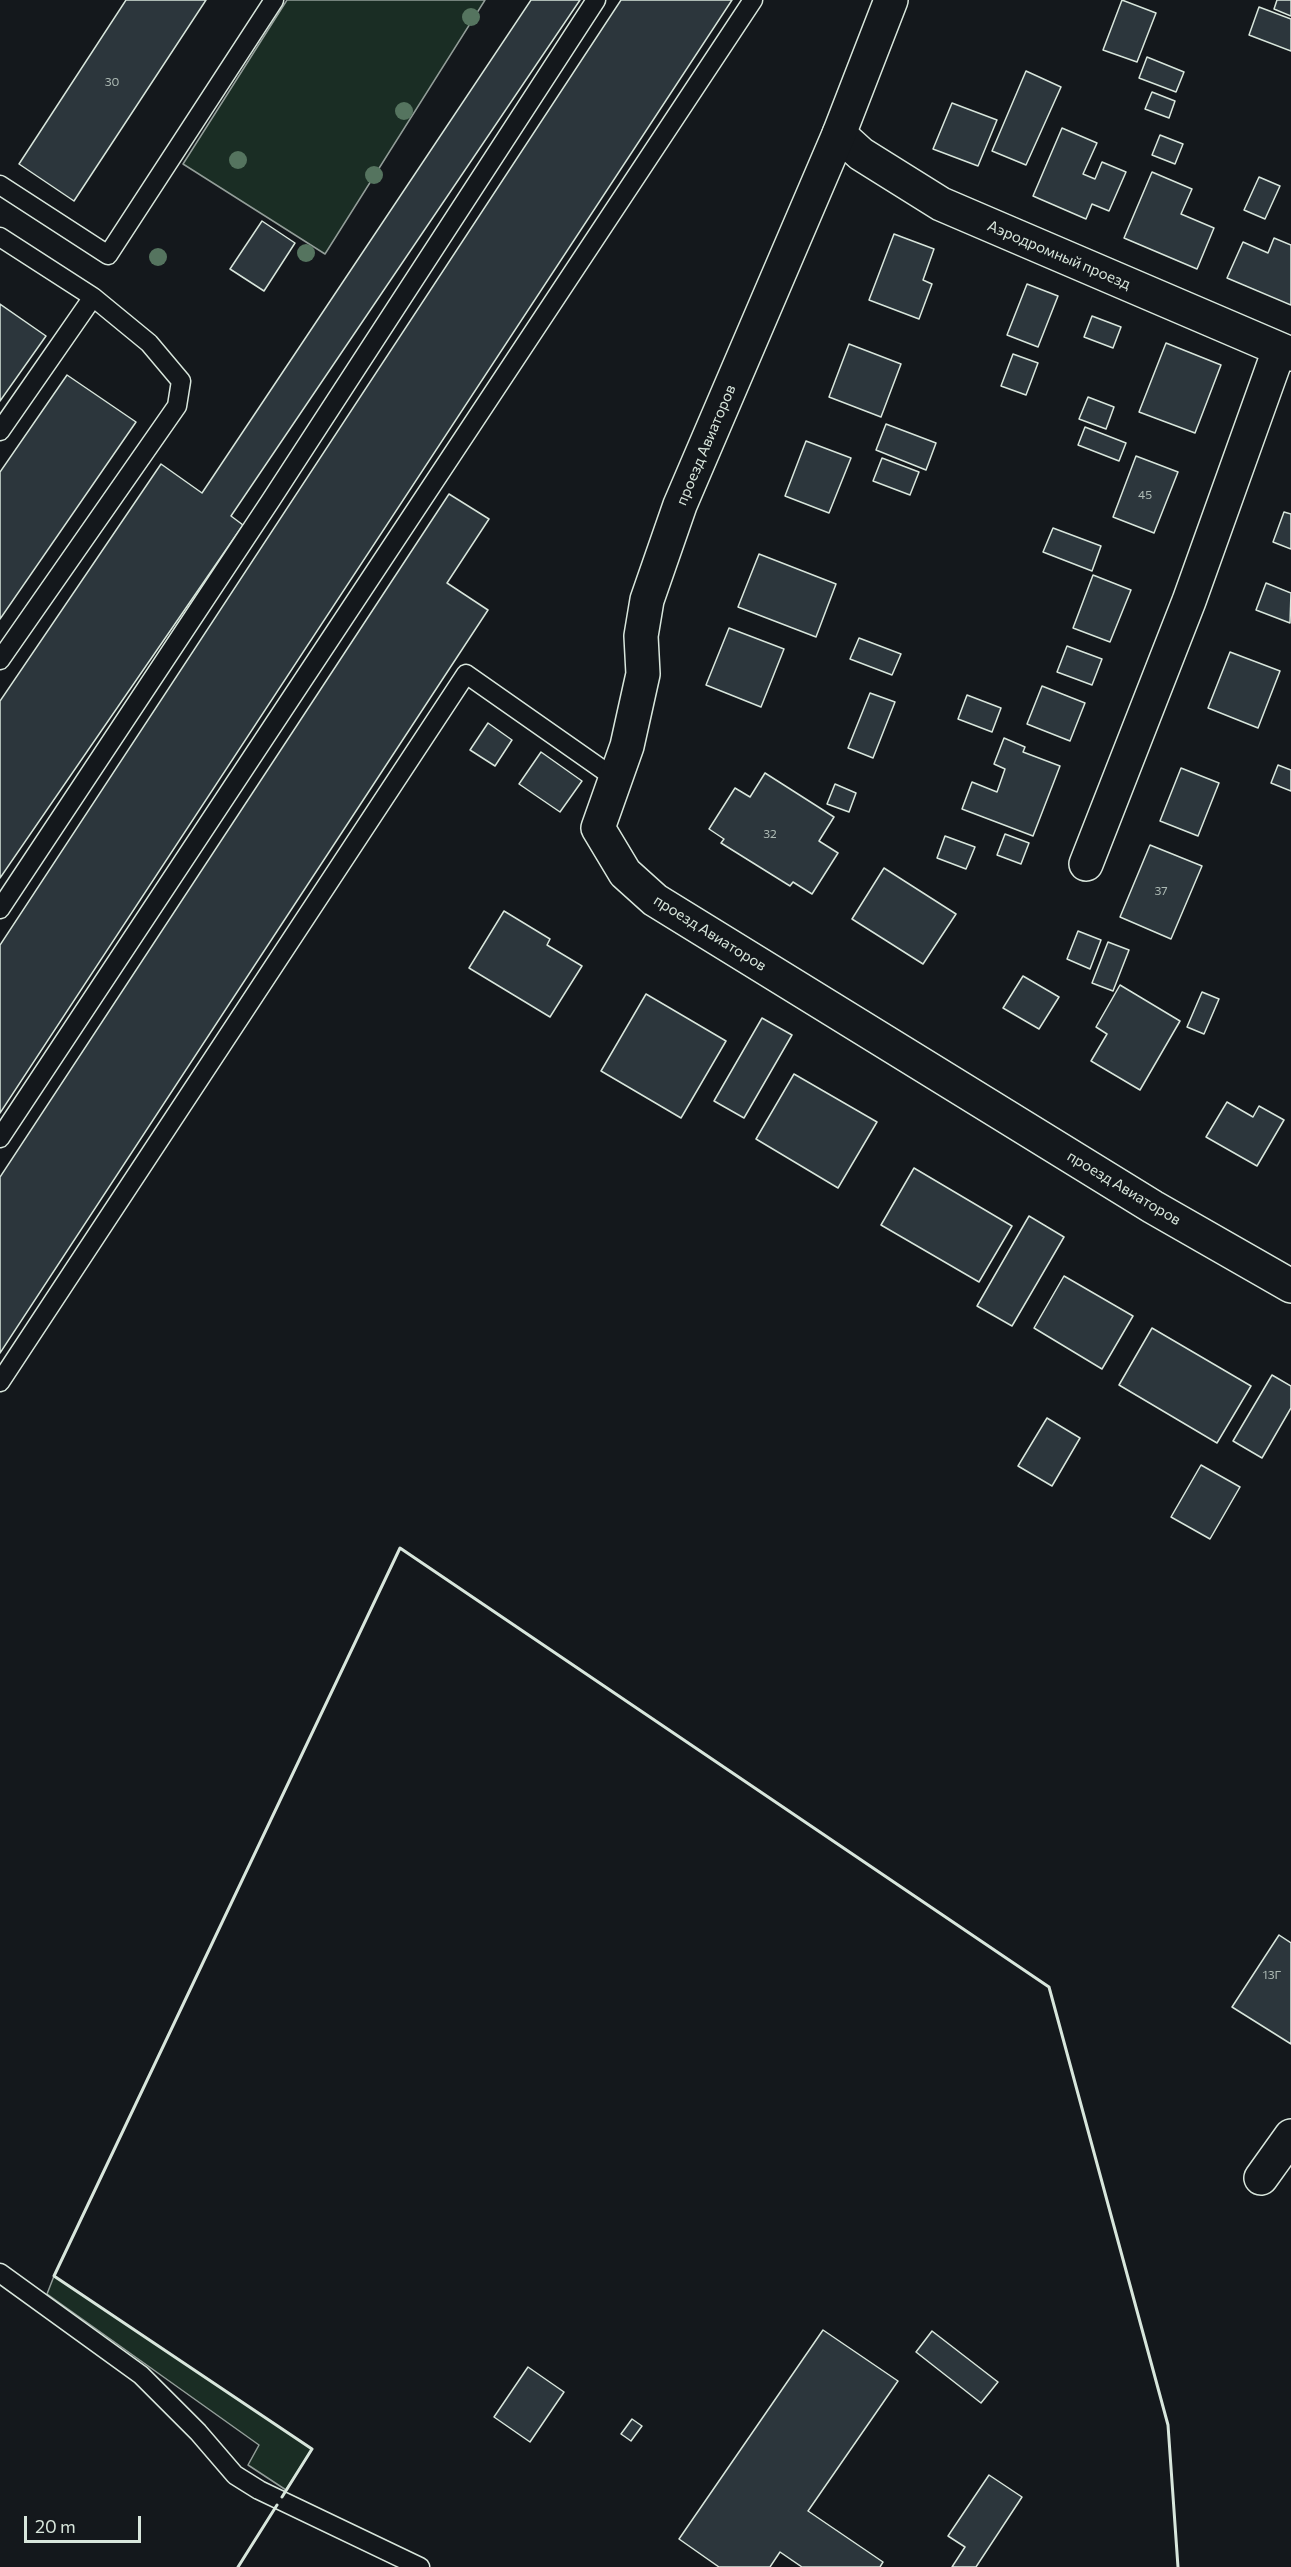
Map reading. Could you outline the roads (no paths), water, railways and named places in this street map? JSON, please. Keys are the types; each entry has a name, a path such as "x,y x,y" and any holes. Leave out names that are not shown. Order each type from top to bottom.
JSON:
{"street":[{"name":"проезд Авиаторов","path":"891,0 839,134 680,505 647,600 641,636 643,674 627,746 598,828 625,873 655,900 1143,1201 1291,1286"},
{"name":"Аэродромный проезд","path":"839,134 861,154 940,204 1285,352"},
{"path":"1086,864 1285,352"},
{"path":"1261,2178 1291,2136"}],"lane":[{"path":"0,184 108,255 274,0"},
{"path":"0,909 271,500 596,0"},
{"path":"0,1138 753,0"},
{"path":"0,237 93,297 149,343 181,381 177,406 0,660"},
{"path":"0,431 93,297"},
{"path":"0,1382 466,674 616,779"},
{"path":"0,2273 141,2375 198,2432 236,2475 259,2490 420,2567"}]}
